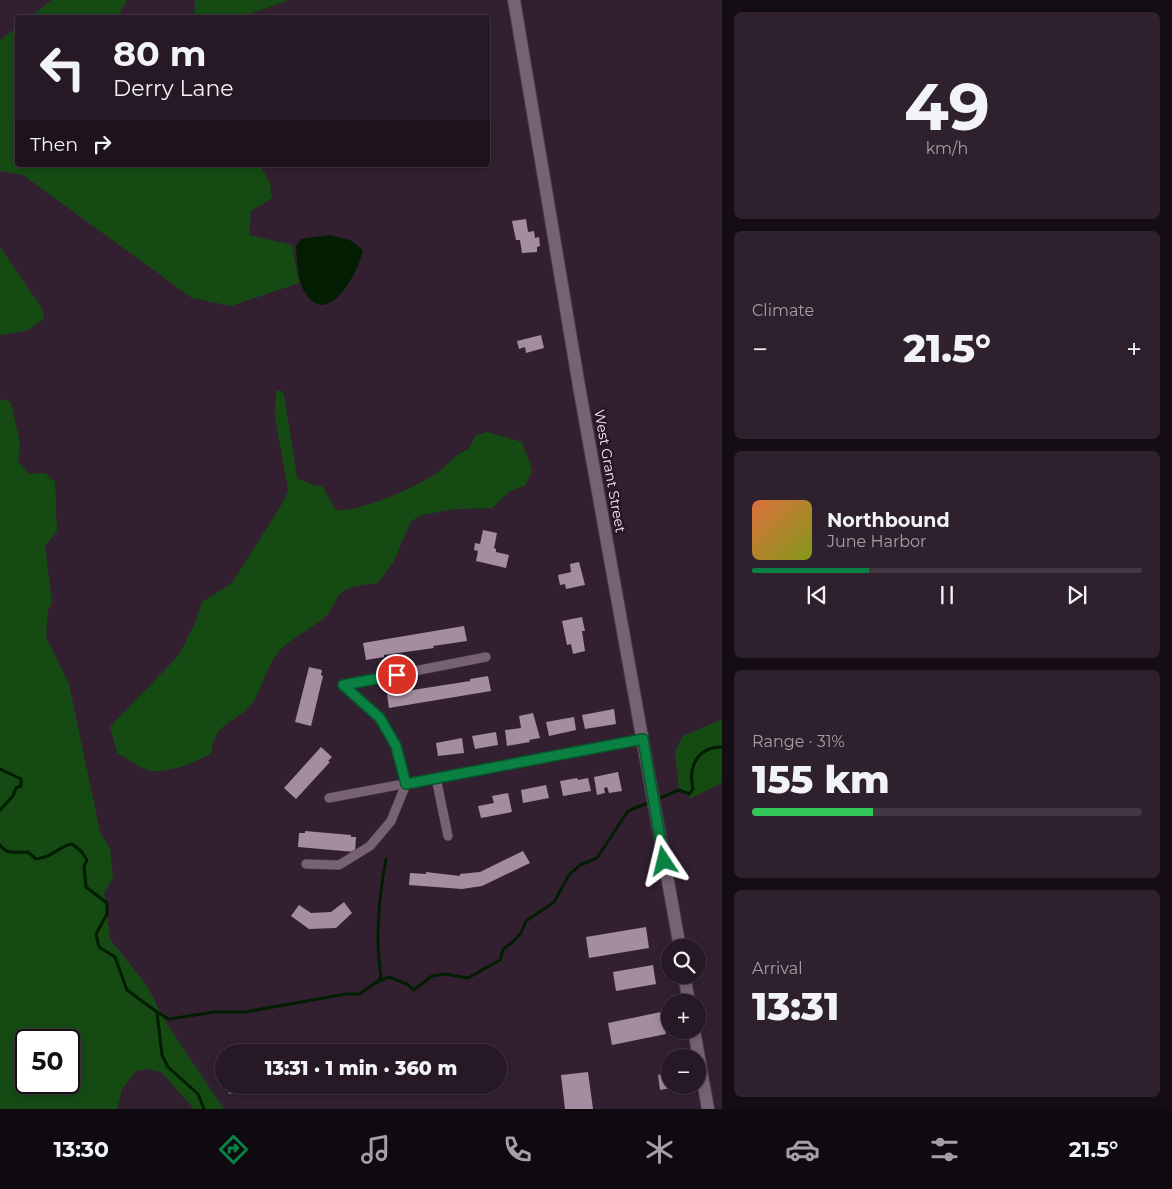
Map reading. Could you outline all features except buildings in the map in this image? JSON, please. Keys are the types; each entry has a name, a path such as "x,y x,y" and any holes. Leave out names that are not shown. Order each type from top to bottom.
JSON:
{"main road":[{"name":"West Grant Street","path":"514,0 580,392 678,939"},
{"path":"696,1039 708,1109"}],"street":[{"path":"306,864 339,866 370,846 391,821 406,784 396,746 380,718 343,685 486,657"},
{"path":"329,798 643,739"},
{"path":"436,778 448,836"}],"green space":[{"path":"52,0 127,0 120,12 123,15 33,15"},
{"path":"195,0 289,0 247,15 194,15"},
{"path":"15,29 15,167 261,167 270,183 272,198 251,211 249,235 292,245 299,283 231,306 192,298 23,175 0,171 0,40"},
{"path":"0,247 42,308 44,319 26,331 0,335"},
{"path":"276,391 282,391 284,394 297,478 315,486 322,486 336,510 361,507 374,503 415,485 437,473 455,456 468,450 476,435 487,432 522,442 532,470 526,485 509,492 492,508 456,509 422,515 411,521 394,561 378,583 345,590 339,595 327,615 290,641 277,653 252,704 220,730 216,735 211,753 183,766 159,771 148,770 117,753 110,727 179,655 195,623 202,602 232,583 282,504 288,490 275,417"},
{"path":"2,399 11,402 20,444 18,461 30,474 45,473 55,482 57,532 45,545 52,603 48,610 46,637 69,684 100,832 110,849 113,878 104,893 110,939 148,987 161,1015 224,1109 194,1109 161,1072 147,1069 136,1071 122,1089 117,1109 0,1109 0,400"},
{"path":"722,719 722,783 691,798 679,790 675,752 683,736"}],"shaded area":[{"path":"330,235 350,240 363,250 355,272 340,295 331,302 321,305 312,301 303,289 298,274 296,246 301,239"}],"waterway":[{"path":"655,800 679,790 689,794 693,789 692,773 696,760 706,750 722,747"},
{"path":"0,769 21,779 21,786 16,788 13,796 0,810"},
{"path":"377,982 389,977 407,984 414,990 432,976 445,974 468,978 500,960 503,949 521,933 526,921 554,902 569,875 580,865 597,858 628,811 650,802"},
{"path":"0,845 9,852 28,852 36,859 48,856 72,844 81,851 87,860 84,866 86,887 107,903 107,914 96,934 99,947 115,957 127,990 157,1012 162,1055 168,1067 198,1094 204,1109"},
{"path":"157,1012 169,1019 215,1012 245,1012 346,994 360,994 377,982 381,976 378,947 379,918 381,888 386,859"}],"route":[{"path":"397,675 343,685 380,718 396,746 406,784 643,739 664,861"}]}
